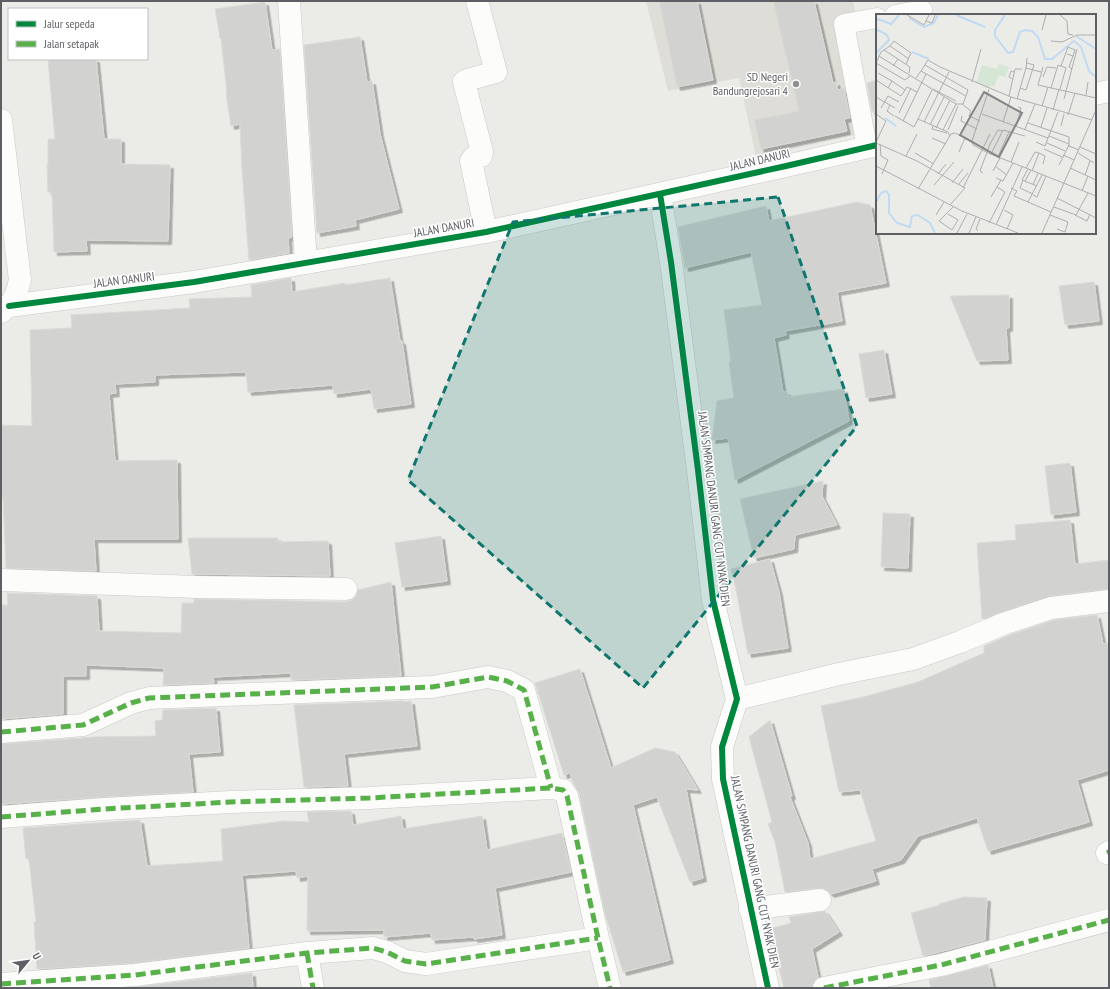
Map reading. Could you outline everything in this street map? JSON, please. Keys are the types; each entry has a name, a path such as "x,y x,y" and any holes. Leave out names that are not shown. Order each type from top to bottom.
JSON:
{"street":[{"path":"289,1 306,264"},
{"path":"477,1 496,72 464,82 482,152 481,156 473,158 471,161 486,232"},
{"path":"1096,94 1109,91"},
{"path":"2,130 20,280 17,294 5,309"},
{"name":"JALAN DANURI","path":"5,309 194,282 486,232 872,146"},
{"name":"JALAN SIMPANG DANURI GANG CUT NYAK DIEN","path":"660,194 671,262 713,600 737,698 722,747 723,779 768,988"},
{"path":"1,580 198,587 346,589"},
{"path":"737,698 913,658 960,642 1003,624 1051,608 1109,600"},
{"path":"1,732 83,725 130,703 149,698 432,687 488,677 507,681 524,690 551,788"},
{"path":"1,817 215,803 369,798 551,788 563,790 567,796 610,988"},
{"path":"750,909 820,900"},
{"path":"824,988 941,965 1109,920"},
{"path":"1,984 135,975 307,953 373,948 387,952 405,961 426,964 598,938"},
{"path":"307,953 313,988"}],"lane":[{"path":"900,14 922,10"},
{"path":"872,146 844,24 876,18"}],"highlighted area":[{"path":"778,197 857,426 643,688 408,480 513,222"}],"shaded area":[{"name":"SD Negeri Bandungrejosari 4","path":"646,1 853,1 856,17 840,20 862,133 756,157 739,78 668,91"}],"building":[{"path":"659,1 697,1 713,80 677,87"},
{"path":"773,1 814,1 833,83 836,82 838,90 844,88 850,118 844,119 847,131 761,149 754,120 799,111"},
{"path":"265,2 272,50 280,49 292,237 288,238 289,253 249,260 240,124 231,126 226,93 221,38 215,9"},
{"path":"360,37 367,82 372,81 380,134 399,209 355,220 356,226 317,233 304,45"},
{"path":"48,60 96,60 104,139 121,139 121,164 170,165 168,241 86,240 87,251 54,252 52,192 48,192 47,165 48,139 55,139"},
{"path":"876,80 876,111 872,112 867,83"},
{"path":"857,202 870,205 886,283 837,292 842,321 785,331 786,335 774,338 783,392 787,392 788,397 844,389 849,421 735,480 728,438 712,440 717,401 734,398 724,310 762,305 751,252 685,268 678,227 766,206 769,221"},
{"path":"291,278 292,292 345,283 345,285 390,278 400,341 402,341 411,404 374,409 371,389 334,394 333,385 248,392 246,372 155,375 155,382 115,384 116,393 109,394 115,461 177,460 178,539 94,539 96,571 6,568 3,497 1,497 1,425 32,426 30,330 72,328 71,315 190,308 189,299 252,297 251,285"},
{"path":"1094,282 1099,321 1065,325 1059,286"},
{"path":"1009,295 1009,328 1006,328 1008,360 977,361 950,296"},
{"path":"884,350 892,394 866,398 859,354"},
{"path":"1070,463 1076,512 1051,515 1045,466"},
{"path":"823,481 822,496 837,525 795,535 794,549 754,558 740,499"},
{"path":"883,513 910,514 908,568 881,567"},
{"path":"1070,520 1075,564 1109,560 1109,589 1047,596 982,619 977,543 1016,540 1015,525"},
{"path":"441,536 447,581 402,587 395,543"},
{"path":"188,538 278,538 278,542 328,541 330,576 192,574"},
{"path":"770,559 779,592 788,648 748,654 731,569"},
{"path":"391,582 401,676 291,680 291,673 213,677 214,683 163,685 164,668 86,665 86,676 63,676 63,714 1,719 1,605 8,605 7,593 97,596 99,631 181,633 182,603 194,603 194,599 346,602 352,600 356,596 358,590"},
{"path":"1097,615 1103,644 1109,643 1109,770 1077,780 1089,822 988,851 977,818 918,836 901,860 872,869 876,881 831,894 825,889 819,888 785,892 775,842 768,824 772,822 749,737 770,720 792,796 790,797 808,843 810,859 876,841 860,790 839,792 821,706 863,697 918,682 984,653 984,646 1007,636 1054,620"},
{"path":"580,669 611,768 655,748 675,752 698,790 686,789 703,878 690,882 657,797 633,805 670,960 623,972 605,914 579,793 570,773 564,775 535,683"},
{"path":"411,701 417,746 344,754 348,786 304,787 294,705"},
{"path":"216,708 220,752 189,754 193,792 1,804 1,744 94,737 156,736 155,721 162,720 163,710"},
{"path":"351,811 353,825 401,816 403,829 482,816 487,850 562,833 571,872 495,888 502,935 474,939 474,937 432,940 431,933 384,937 384,930 307,931 308,876 297,878 296,871 242,875 249,948 134,963 37,969 34,922 36,922 29,859 26,859 23,828 140,820 147,866 223,861 221,829 284,821 309,822 307,812"},
{"path":"964,897 987,898 985,940 923,956 911,913"},
{"path":"825,911 839,932 812,949 818,977 812,984 812,987 784,988 769,929 791,923 789,917"},
{"path":"988,965 993,988 931,988 929,980"},
{"path":"252,973 253,988 128,988 137,987"}],"marked path":[{"path":"1,732 83,725 131,703 149,698 432,687 488,677 507,681 524,690 551,788"},
{"path":"1,817 104,809 231,802 369,798 551,788 563,790 567,796 610,988"},
{"path":"824,988 941,965 1109,920"},
{"path":"1,984 135,975 307,953 373,948 387,952 405,961 426,964 598,938"},
{"path":"307,953 313,988"}],"cycle path":[{"path":"9,306 194,282 486,232 876,145"},
{"path":"660,194 671,262 713,600 737,699 722,747 723,779 768,988"}],"place":[{"name":"SD Negeri Bandungrejosari 4","path":"796,84"}]}
